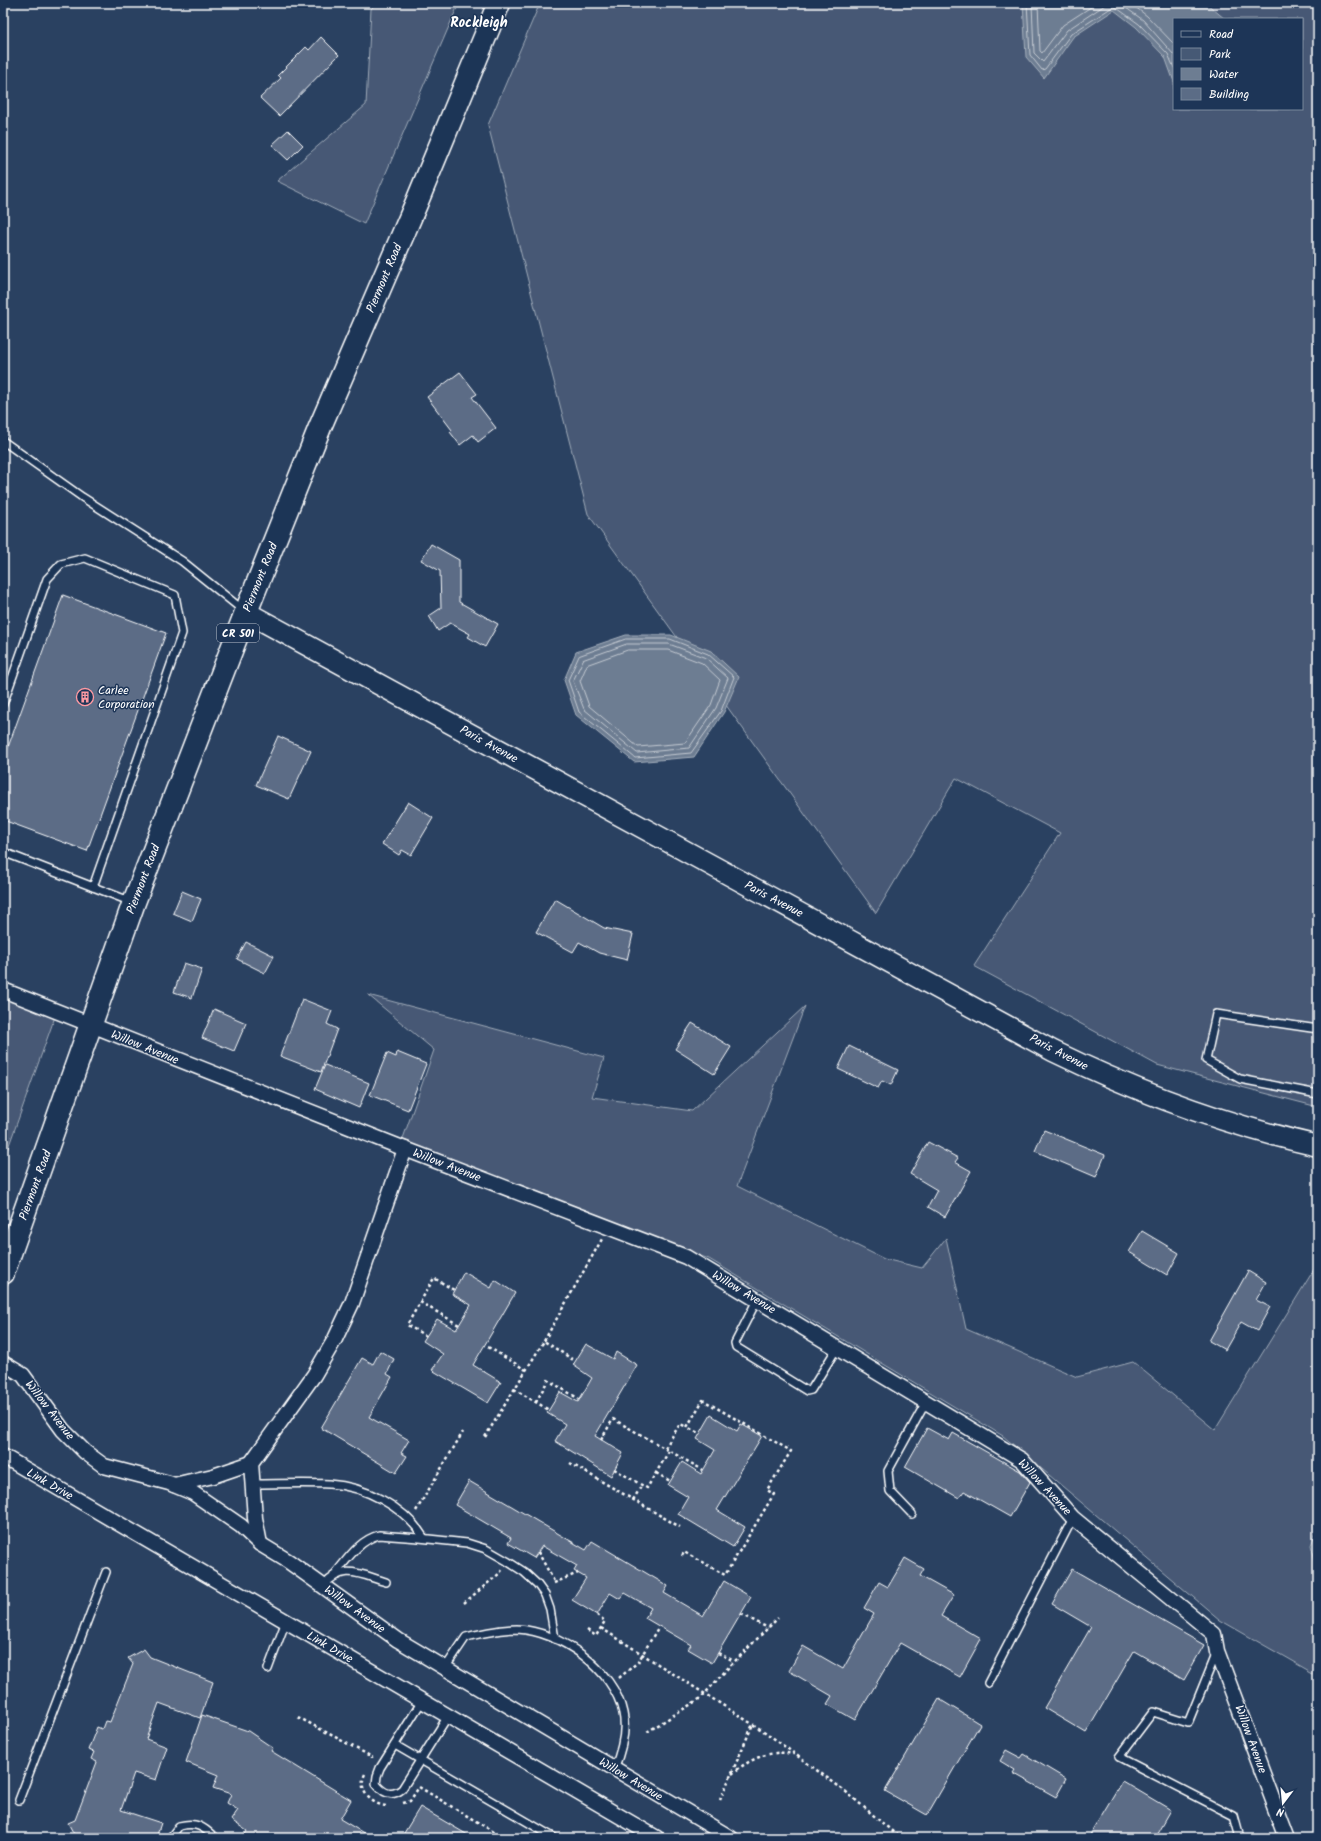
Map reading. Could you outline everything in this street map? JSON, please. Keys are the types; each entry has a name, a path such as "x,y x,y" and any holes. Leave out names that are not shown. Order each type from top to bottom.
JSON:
{"main road":[{"name":"Piermont Road","path":"3,1273 134,902 246,612 320,427 416,204 499,3"}],"street":[{"name":"Paris Avenue","path":"246,612 1053,1051 1092,1070 1214,1118 1318,1146"},
{"name":"Willow Avenue","path":"3,990 405,1149 686,1257 1022,1460 1073,1518 1214,1634 1218,1651 1287,1838"},
{"path":"174,1485 213,1476 251,1463 314,1376 335,1339 352,1303 405,1149"},
{"name":"Willow Avenue","path":"3,1363 23,1375 63,1430 85,1452 104,1466 174,1485 194,1493 241,1526 260,1544 398,1640 731,1838"},
{"name":"Link Drive","path":"3,1456 657,1838"},
{"path":"251,1463 255,1518 260,1544"}],"lane":[{"path":"3,441 82,497 182,561 246,612"},
{"path":"3,704 47,579 61,564 85,558 175,595 182,633 93,886"},
{"path":"3,852 134,902"},
{"path":"1318,1029 1216,1014 1206,1060 1240,1079 1318,1094"},
{"path":"758,1300 734,1343 736,1347 807,1391 811,1390 837,1348"},
{"path":"912,1514 890,1491 888,1472 926,1402"},
{"path":"252,1484 330,1484 351,1488 387,1503 411,1520 424,1538"},
{"path":"988,1683 1073,1518"},
{"path":"322,1586 334,1575 361,1544 370,1537 390,1535 467,1543 486,1549 507,1561 524,1572 537,1584 545,1595 550,1609 555,1639"},
{"path":"334,1575 342,1571 360,1574 386,1582"},
{"path":"19,1800 106,1572"},
{"path":"268,1669 286,1621"},
{"path":"445,1668 466,1637 496,1630 518,1629 545,1634 570,1646 586,1658 604,1676 617,1694 623,1713 624,1735 614,1769"},
{"path":"1218,1651 1188,1723 1153,1712 1119,1757 1234,1816 1240,1838"},
{"path":"422,1701 377,1776 376,1784 381,1791 389,1794 396,1794 402,1789 448,1716"},
{"path":"395,1745 555,1838"},
{"path":"170,1838 179,1826 190,1823 205,1828 215,1838"}],"path":[{"path":"485,1437 544,1341 609,1228"},
{"path":"426,1336 407,1325 434,1278 454,1290"},
{"path":"420,1302 459,1325"},
{"path":"544,1341 575,1361"},
{"path":"488,1347 526,1370"},
{"path":"536,1402 548,1380 579,1399"},
{"path":"514,1389 549,1410"},
{"path":"682,1556 684,1552 725,1575 774,1494 768,1490 791,1451 703,1400 687,1427"},
{"path":"601,1440 613,1419 703,1470"},
{"path":"664,1448 680,1424 700,1434"},
{"path":"411,1520 463,1432"},
{"path":"614,1469 647,1488 669,1451"},
{"path":"570,1463 680,1527"},
{"path":"656,1473 670,1481"},
{"path":"633,1500 642,1485"},
{"path":"538,1552 554,1583 578,1573"},
{"path":"464,1603 500,1573 507,1561"},
{"path":"741,1614 768,1628"},
{"path":"587,1630 596,1636 605,1621 597,1615"},
{"path":"647,1732 705,1694 734,1661 778,1618"},
{"path":"619,1678 630,1670 644,1655 659,1626"},
{"path":"601,1628 753,1724 796,1754 845,1791 900,1838"},
{"path":"718,1653 734,1661"},
{"path":"720,1800 753,1724"},
{"path":"731,1775 753,1759 778,1753 796,1754"}],"green space":[{"path":"377,3 459,3 364,224 277,181 366,105 371,9"},
{"path":"540,3 1318,3 1318,1107 1157,1065 974,966 1060,833 956,778 876,913 588,514 488,125"},
{"path":"3,987 57,1011 3,1162"},
{"path":"368,995 604,1058 592,1097 692,1111 805,1006 737,1186 884,1259 922,1268 946,1238 966,1329 1077,1377 1133,1362 1215,1430 1318,1263 1318,1527 1311,1545 1318,1571 1318,1676 1220,1620 1003,1436 709,1259 400,1147 434,1050"}],"water":[{"path":"1023,3 1206,3 1224,18 1173,18 1173,79 1165,57 1136,27 1114,10 1073,37 1044,78 1026,57"},
{"path":"626,635 671,635 711,651 739,677 724,712 694,757 634,762 576,715 564,680 576,652"}],"building":[{"path":"321,37 339,55 279,116 260,98 281,78 278,75 306,47 309,50"},
{"path":"288,130 303,145 288,160 272,145"},
{"path":"460,372 477,394 472,397 496,428 478,442 473,435 460,445 450,432 452,430 427,397"},
{"path":"431,544 459,560 459,602 498,624 485,647 468,637 470,634 450,623 438,631 429,616 441,608 440,571 421,560"},
{"name":"Carlee Corporation","path":"63,595 166,633 87,851 3,820 3,761"},
{"path":"278,736 311,751 289,799 256,785"},
{"path":"408,802 433,818 411,855 402,850 399,855 382,844"},
{"path":"182,891 201,899 192,921 173,913"},
{"path":"555,899 604,928 633,934 627,960 599,953 579,942 573,952 536,932"},
{"path":"246,942 274,956 265,973 237,959"},
{"path":"184,963 202,969 192,998 174,992"},
{"path":"302,999 332,1011 327,1024 337,1029 321,1072 280,1056"},
{"path":"214,1009 246,1023 234,1051 202,1038"},
{"path":"692,1023 731,1047 714,1074 675,1049"},
{"path":"849,1046 898,1070 891,1085 882,1081 878,1088 838,1069"},
{"path":"397,1052 426,1064 408,1110 370,1095 387,1053 396,1057"},
{"path":"325,1065 369,1083 359,1108 315,1089"},
{"path":"1044,1130 1105,1155 1096,1177 1035,1151"},
{"path":"928,1142 958,1158 955,1162 971,1171 945,1217 928,1207 937,1190 910,1174"},
{"path":"1142,1231 1179,1253 1167,1275 1129,1252"},
{"path":"1248,1271 1266,1282 1256,1300 1270,1307 1257,1331 1241,1322 1225,1350 1209,1341"},
{"path":"464,1272 491,1288 495,1280 515,1293 473,1365 501,1382 488,1403 432,1370 443,1354 423,1341 437,1319 456,1330 471,1305 452,1294"},
{"path":"586,1344 613,1359 616,1352 637,1365 595,1436 623,1453 611,1476 555,1441 565,1424 547,1413 560,1392 578,1402 592,1378 573,1365"},
{"path":"380,1351 394,1359 387,1374 392,1377 369,1417 409,1440 401,1453 407,1456 396,1473 321,1428 362,1358 373,1364"},
{"path":"711,1415 737,1431 741,1424 762,1436 717,1510 745,1527 733,1547 678,1514 688,1497 668,1485 682,1462 701,1474 715,1450 697,1439"},
{"path":"927,1428 949,1440 953,1433 1020,1471 1030,1482 1010,1517 964,1491 959,1498 905,1467"},
{"path":"469,1481 586,1550 592,1541 668,1586 664,1593 703,1616 724,1581 751,1597 712,1663 688,1649 691,1645 645,1618 651,1608 625,1593 620,1599 610,1593 597,1615 572,1600 586,1578 574,1571 577,1566 542,1546 534,1558 508,1543 511,1538 455,1505"},
{"path":"905,1558 924,1569 920,1576 954,1595 941,1616 981,1639 960,1677 900,1643 855,1720 827,1704 832,1696 789,1671 803,1646 843,1669 874,1614 864,1608 879,1582 888,1587"},
{"path":"1072,1569 1204,1645 1184,1680 1134,1651 1086,1733 1044,1708 1091,1627 1052,1604"},
{"path":"144,1649 150,1657 213,1682 200,1718 159,1703 146,1739 167,1747 156,1780 134,1773 121,1810 161,1823 156,1838 87,1838 81,1836 76,1838 68,1823 75,1820 97,1762 91,1759 94,1752 88,1750 97,1727 102,1729 105,1721 110,1722 133,1664 128,1658"},
{"path":"939,1699 980,1724 927,1815 885,1791"},
{"path":"202,1715 248,1731 273,1748 271,1751 351,1800 340,1819 372,1838 243,1838 247,1831 231,1820 238,1810 227,1803 231,1794 213,1788 218,1775 186,1762"},
{"path":"1006,1750 1021,1758 1024,1754 1066,1779 1056,1797 1013,1773 1015,1770 1000,1761"},
{"path":"1122,1781 1171,1810 1155,1838 1088,1838"},
{"path":"420,1807 473,1838 401,1838"}],"place":[{"name":"Carlee Corporation","path":"85,697"}],"district":[{"name":"Rockleigh","path":"479,22"}]}
